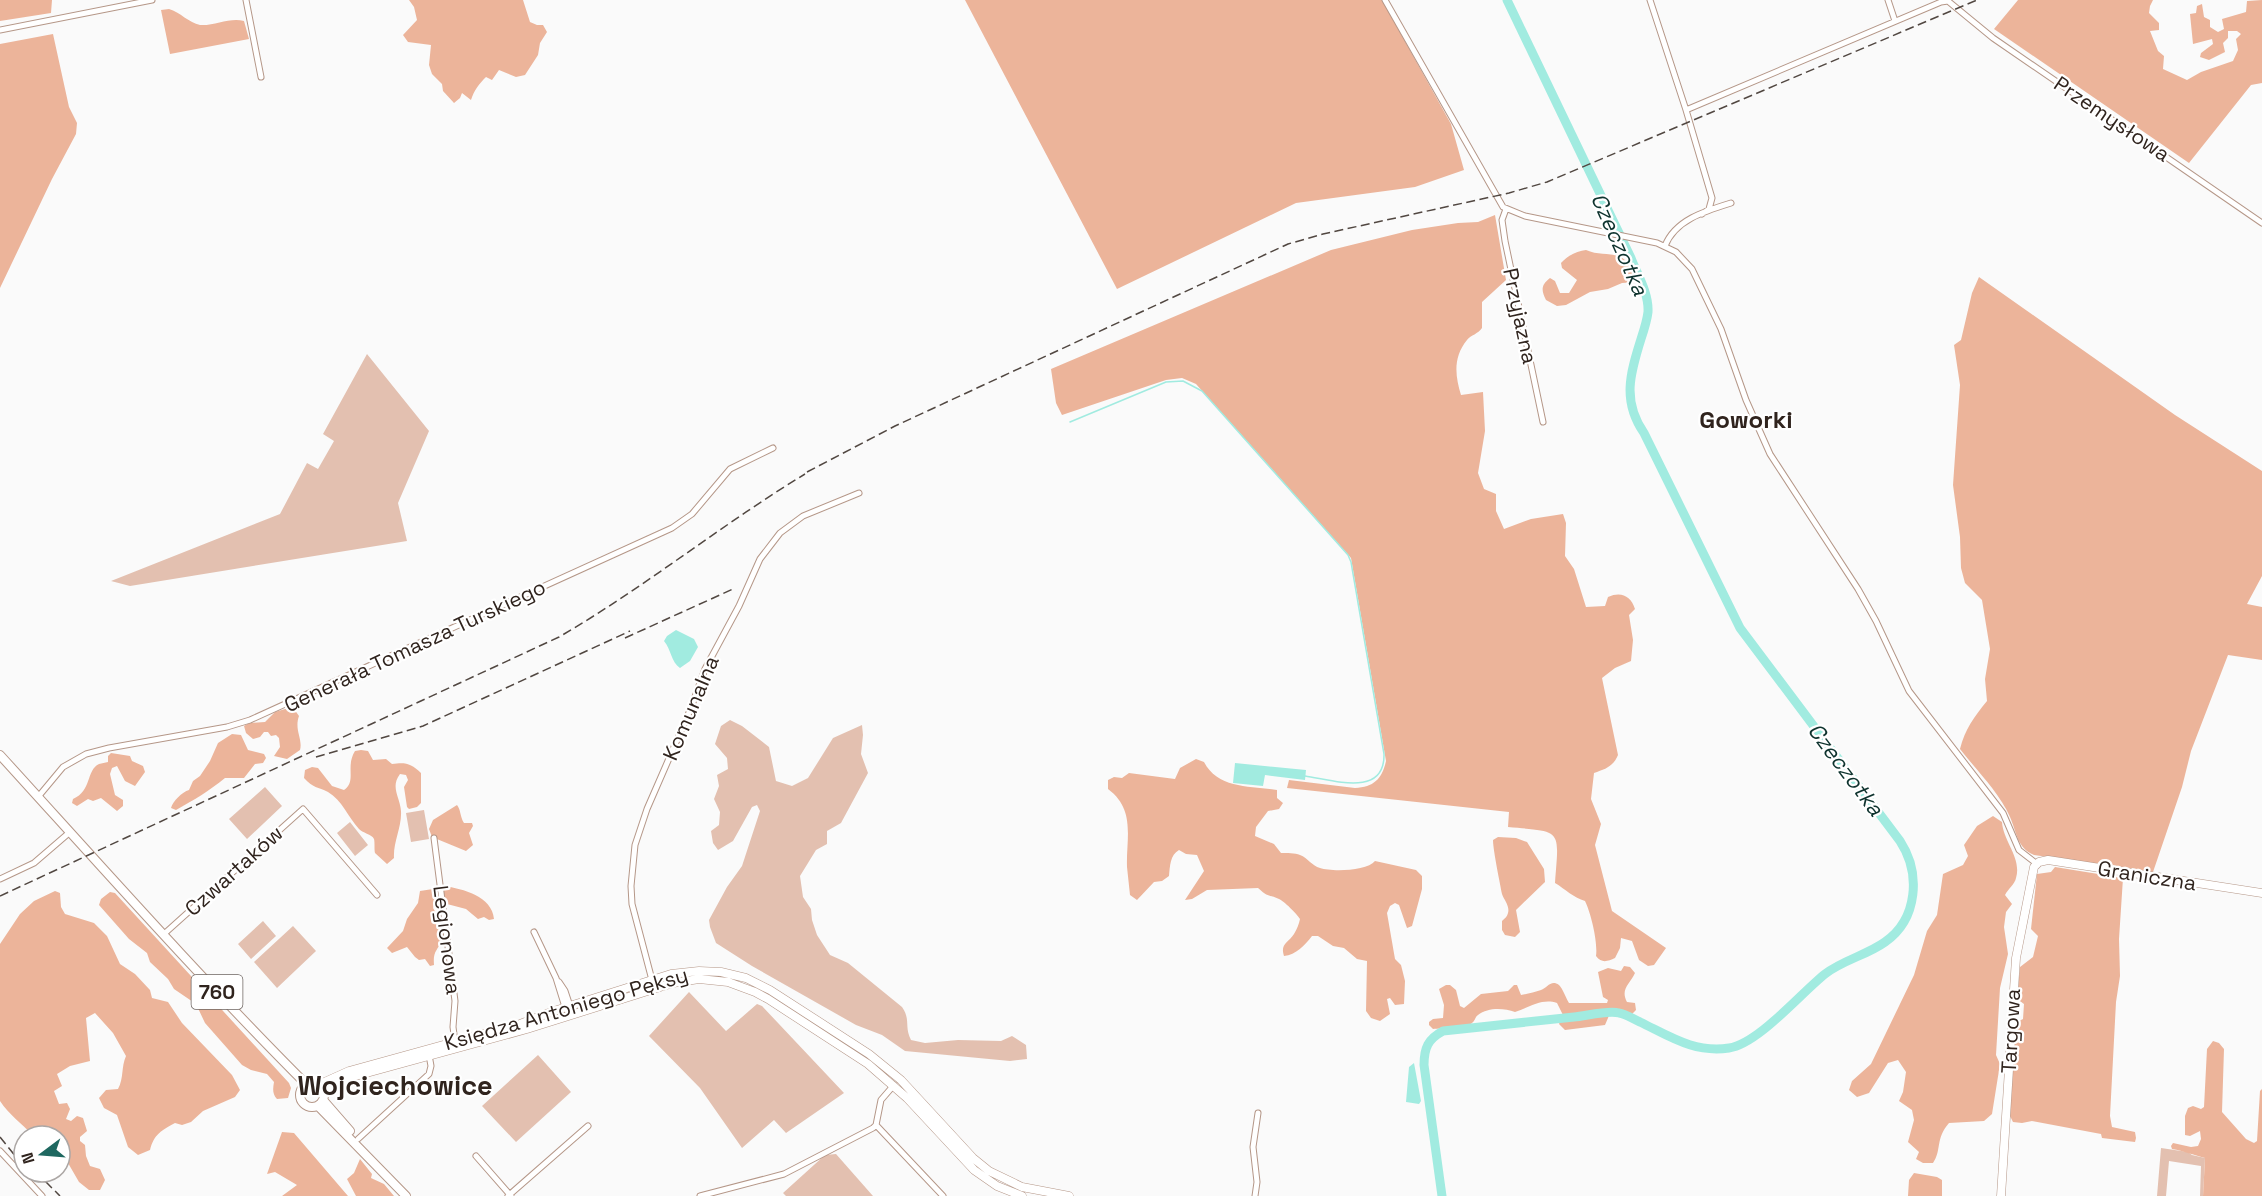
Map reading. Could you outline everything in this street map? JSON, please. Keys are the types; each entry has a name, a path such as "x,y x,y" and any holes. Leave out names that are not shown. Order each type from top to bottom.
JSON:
{"main road":[{"name":"760","path":"0,755 284,1064 304,1087 300,1096 302,1102 310,1107 322,1100"},
{"name":"Graniczna","path":"2035,866 2048,860 2262,894"},
{"name":"Targowa","path":"2001,1196 2016,958 2035,866"},
{"name":"Księdza Antoniego Pęksy","path":"318,1085 348,1071 520,1024 568,1006 677,973 706,971 730,974 758,983 882,1064 901,1080 973,1158 989,1171 1022,1187 1069,1196"},
{"name":"Księdza Antoniego Pęksy","path":"322,1100 331,1088 352,1077 678,982 699,979 728,982 768,999 860,1059 894,1085 974,1170 997,1186 1022,1196"},
{"name":"760","path":"318,1085 322,1100 406,1196"},
{"path":"304,1087 318,1085"},
{"name":"760","path":"322,1100 358,1139 384,1173"}],"street":[{"path":"0,30 152,0"},
{"path":"246,0 261,76"},
{"path":"1385,0 1497,201 1506,209 1525,216 1665,246 1680,255 1692,269 1716,316 1750,409 1770,454 1858,589 1909,691 2003,813 2019,849 2035,866"},
{"path":"1650,0 1712,198 1709,209 1702,214"},
{"path":"1686,110 1895,21 1888,0"},
{"name":"Przemysłowa","path":"1895,21 1941,2 1950,3 1993,38 2262,223"},
{"path":"1665,246 1673,231 1684,222 1731,203"},
{"name":"Przyjazna","path":"1506,209 1502,220 1505,241 1543,422"},
{"name":"Generała Tomasza Turskiego","path":"38,796 63,767 80,756 109,748 227,727 250,720 672,528 692,514 730,469 773,448"},
{"name":"Komunalna","path":"652,980 632,904 631,886 635,845 647,809 691,708 705,669 739,606 760,559 780,533 803,516 859,493"},
{"name":"Czwartaków","path":"164,933 303,809 377,895"},
{"path":"0,879 34,864 70,831"},
{"name":"Legionowa","path":"434,838 454,1000 453,1027 456,1042"},
{"path":"534,932 556,978 565,991 570,1015"},
{"path":"358,1139 429,1074 431,1066 429,1055"},
{"path":"876,1125 881,1100 894,1085"},
{"path":"1255,1196 1257,1182 1253,1147 1258,1113"},
{"path":"700,1196 784,1174 876,1125"},
{"path":"876,1125 943,1196"},
{"path":"476,1156 510,1196 588,1126"},
{"path":"0,1151 42,1196"}],"shaded area":[{"path":"0,0 52,0 51,13 0,21"},
{"path":"409,0 523,0 530,22 543,25 547,32 540,43 538,55 525,75 516,77 499,70 492,80 486,77 483,80 471,100 462,93 454,103 443,91 442,84 432,74 429,65 431,45 408,42 403,35 417,20 414,7"},
{"path":"965,0 1382,0 1451,124 1464,170 1415,187 1296,203 1117,289"},
{"path":"2018,0 2153,0 2149,13 2159,23 2159,30 2150,31 2158,51 2164,56 2163,69 2187,80 2201,72 2233,61 2238,50 2236,39 2241,34 2237,31 2228,31 2228,38 2223,43 2225,52 2209,60 2200,57 2201,53 2213,44 2212,39 2193,44 2190,14 2196,13 2197,6 2202,4 2204,17 2210,20 2210,27 2218,32 2224,29 2222,19 2246,12 2247,1 2262,0 2262,83 2251,85 2189,163 1994,29"},
{"path":"169,9 200,25 233,20 244,21 249,39 170,54 161,10"},
{"path":"53,34 69,107 77,123 76,134 0,288 0,44"},
{"path":"1495,215 1506,280 1482,302 1482,328 1462,346 1456,367 1457,381 1461,395 1483,392 1485,431 1478,473 1484,489 1496,494 1496,511 1504,529 1531,519 1563,514 1566,523 1565,556 1574,569 1586,607 1605,606 1608,597 1621,595 1628,598 1635,609 1629,615 1633,640 1631,661 1615,668 1602,678 1618,755 1611,765 1594,773 1591,799 1601,824 1595,845 1612,911 1666,948 1654,965 1648,966 1639,960 1632,941 1621,938 1620,948 1615,958 1605,961 1598,959 1594,928 1585,901 1573,896 1555,883 1557,852 1554,836 1539,830 1508,827 1509,812 1287,788 1289,780 1355,788 1367,786 1376,781 1386,761 1351,558 1196,384 1182,378 1166,380 1062,415 1056,403 1051,369 1331,250 1412,230 1478,222"},
{"path":"1586,250 1622,258 1633,271 1636,282 1622,283 1608,289 1590,292 1566,305 1557,306 1546,300 1543,288 1550,278 1555,281 1560,293 1569,293 1577,280 1562,268 1561,263 1572,254"},
{"path":"1979,277 2175,415 2262,471 2262,576 2247,604 2262,607 2262,660 2228,655 2191,751 2182,787 2153,872 2034,855 2028,852 2021,844 2000,799 1960,749 1970,724 1987,701 1985,679 1990,649 1982,600 1965,583 1961,568 1960,537 1953,485 1960,385 1954,345 1961,340 1972,293"},
{"path":"367,354 429,431 398,503 407,541 130,586 111,581 280,514 307,463 318,469 334,441 323,434"},
{"path":"676,630 694,639 698,647 690,661 680,668 664,641"},
{"path":"294,709 299,716 297,726 301,746 300,750 287,759 274,756 280,747 279,738 276,735 271,736 268,732 264,732 260,737 253,739 246,733 244,726 249,723 265,722 275,712"},
{"path":"730,720 742,726 769,747 776,781 792,786 808,778 833,738 862,725 861,754 868,773 841,823 827,831 827,844 816,850 800,876 803,897 811,909 817,935 830,955 848,963 902,1007 911,1040 925,1043 958,1040 1001,1041 1012,1036 1026,1045 1027,1059 1010,1061 905,1051 882,1035 856,1025 716,943 709,920 727,887 742,866 760,811 757,805 752,807 733,841 718,850 713,843 711,831 719,825 720,812 714,799 719,786 717,775 728,769 727,758 715,744 721,726"},
{"path":"232,734 241,735 248,750 264,754 266,758 263,763 255,764 244,778 225,778 176,810 171,808 176,800 189,790 193,781 200,776 218,743"},
{"path":"355,751 368,751 373,760 386,759 392,764 408,764 421,773 421,803 409,809 404,787 408,780 406,775 400,774 397,779 396,788 401,817 394,858 387,864 375,853 373,837 359,829 337,799 328,792 313,786 304,778 305,770 312,767 318,768 332,786 344,790 351,778 352,757"},
{"path":"111,753 130,756 132,761 143,766 145,772 135,786 125,781 117,766 112,768 110,774 115,795 123,800 123,806 117,811 101,798 93,801 88,799 77,806 72,803 73,799 83,791 95,767 108,762 108,756"},
{"path":"1196,759 1204,762 1210,771 1226,782 1246,787 1277,790 1277,798 1283,803 1279,809 1268,811 1256,827 1255,836 1274,844 1281,853 1300,855 1317,867 1325,869 1357,869 1375,861 1416,870 1422,876 1422,889 1412,926 1407,928 1399,905 1395,903 1390,906 1387,913 1395,959 1401,965 1405,981 1404,1004 1395,1005 1390,998 1387,999 1390,1014 1380,1021 1371,1018 1366,1011 1367,961 1357,959 1344,948 1333,946 1318,936 1312,936 1296,952 1284,956 1284,946 1294,934 1300,919 1281,900 1267,895 1258,888 1207,890 1192,899 1185,900 1204,871 1197,855 1186,854 1179,850 1172,858 1169,876 1162,881 1154,882 1137,900 1130,895 1127,867 1128,825 1123,806 1108,789 1108,780 1114,777 1122,778 1129,773 1175,779 1180,768"},
{"path":"1235,763 1306,770 1305,780 1265,775 1263,786 1233,783"},
{"path":"265,787 282,806 247,839 229,819"},
{"path":"457,805 464,823 472,823 473,826 469,833 473,845 466,851 432,837 429,829 433,820"},
{"path":"424,810 429,839 411,842 406,813"},
{"path":"1993,816 2002,822 2017,871 2015,880 2005,895 2012,904 2006,912 2004,927 2008,954 2000,988 1996,1055 2000,1064 1992,1114 1984,1121 1949,1123 1940,1139 1933,1163 1923,1163 1916,1159 1919,1152 1908,1142 1914,1120 1912,1110 1899,1101 1906,1072 1898,1060 1888,1063 1869,1093 1857,1097 1849,1090 1852,1081 1871,1064 1914,975 1927,931 1937,915 1943,874 1963,865 1968,856 1964,845 1977,826"},
{"path":"350,822 368,845 355,856 337,833"},
{"path":"1498,837 1516,838 1527,842 1544,869 1545,882 1516,910 1520,932 1515,937 1505,935 1502,930 1502,921 1507,916 1508,905 1502,894 1494,851 1493,840"},
{"path":"2055,867 2123,878 2119,939 2120,976 2116,1002 2110,1116 2112,1127 2135,1132 2135,1142 2102,1138 2101,1134 2032,1121 2013,1122 2009,1114 2015,1023 2023,1019 2024,1004 2017,999 2020,967 2033,957 2038,936 2031,929 2037,874 2051,872"},
{"path":"444,886 460,889 482,899 492,911 494,919 489,920 484,917 478,919 466,909 447,904 444,898"},
{"path":"433,889 436,896 433,908 439,918 444,939 435,954 434,965 430,966 425,959 419,960 415,957 407,947 392,953 387,948 403,931 407,919 418,903 420,891"},
{"path":"55,891 60,893 61,907 65,914 94,923 107,936 120,964 135,974 150,990 152,998 168,1002 182,1023 232,1075 240,1090 235,1097 203,1111 191,1122 182,1125 175,1123 166,1128 156,1136 150,1150 138,1155 128,1147 117,1115 104,1108 99,1098 106,1090 118,1089 126,1056 113,1033 95,1013 86,1018 90,1061 70,1066 57,1074 62,1086 54,1091 59,1104 67,1103 70,1109 66,1119 71,1121 77,1116 83,1118 87,1131 80,1137 80,1141 85,1145 90,1166 100,1169 105,1180 100,1190 89,1190 79,1182 72,1170 72,1124 21,1124 0,1101 0,944 20,914 34,901"},
{"path":"110,892 115,893 289,1083 291,1088 288,1098 277,1099 273,1089 274,1082 267,1074 242,1065 205,1023 196,1004 174,989 168,979 150,962 147,953 129,939 99,905 101,899"},
{"path":"263,921 276,936 251,959 238,944"},
{"path":"293,926 316,951 277,988 254,962"},
{"path":"1624,966 1630,967 1635,973 1626,987 1625,997 1627,1002 1635,1003 1636,1010 1631,1015 1626,1011 1611,1011 1605,1025 1565,1030 1559,1024 1563,1015 1557,1003 1546,1002 1515,1012 1491,1009 1482,1012 1472,1023 1465,1026 1433,1029 1429,1025 1433,1019 1443,1018 1444,1005 1439,989 1446,985 1456,990 1460,1006 1464,1008 1481,994 1508,991 1517,985 1521,995 1541,990 1554,983 1559,985 1569,1003 1607,1003 1608,1000 1603,997 1598,972 1608,968 1621,971"},
{"path":"689,992 726,1031 757,1004 762,1006 844,1093 786,1133 774,1120 742,1148 700,1088 649,1036"},
{"path":"2213,1041 2219,1043 2224,1049 2222,1112 2246,1139 2254,1143 2257,1141 2262,1089 2262,1196 2203,1196 2205,1158 2172,1149 2171,1146 2173,1143 2191,1147 2198,1146 2201,1139 2200,1131 2190,1136 2185,1135 2185,1116 2188,1108 2193,1106 2201,1109 2204,1107 2207,1049"},
{"path":"538,1055 571,1092 516,1142 482,1106"},
{"path":"1414,1063 1421,1101 1419,1104 1406,1102 1409,1067"},
{"path":"282,1132 294,1133 348,1196 282,1196 297,1185 275,1172 267,1174"},
{"path":"2161,1148 2188,1152 2205,1158 2203,1196 2200,1196 2201,1166 2169,1161 2166,1196 2157,1196"},
{"path":"836,1154 873,1196 786,1196 783,1193 825,1155"},
{"path":"360,1159 372,1174 371,1178 384,1184 394,1196 356,1196 347,1179 354,1173"},
{"path":"1914,1173 1942,1180 1942,1196 1908,1196 1909,1180"}],"waterway":[{"name":"Czeczotka","path":"1442,1196 1424,1065 1428,1045 1438,1034 1443,1031 1614,1012 1627,1015 1683,1043 1705,1048 1729,1048 1766,1028 1832,969 1885,942 1904,921 1913,895 1911,867 1900,841 1740,628 1637,421 1630,398 1630,387 1648,315 1645,291 1507,0"},
{"path":"1070,422 1166,382 1183,381 1202,391 1348,555 1384,754 1382,768 1376,777 1355,783 1305,776"}],"railway":[{"path":"807,472 895,426 1288,244 1323,234 1509,193 1547,182 1977,0"},
{"path":"0,896 559,637 622,598 805,474"},
{"path":"625,638 733,589"},
{"path":"316,757 423,726 630,631"},
{"path":"0,1137 12,1152"},
{"path":"48,1184 60,1196"}],"district":[{"name":"Goworki","path":"1746,420"},
{"name":"Wojciechowice","path":"395,1086"}]}
